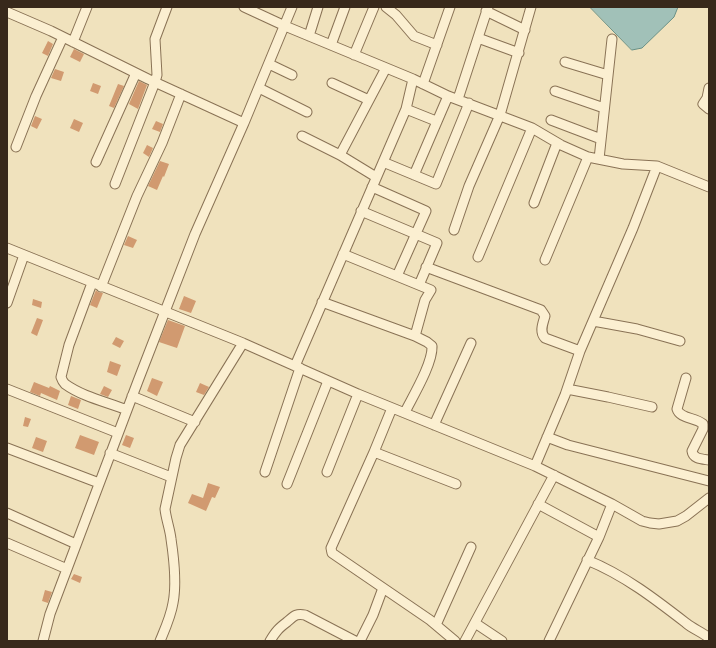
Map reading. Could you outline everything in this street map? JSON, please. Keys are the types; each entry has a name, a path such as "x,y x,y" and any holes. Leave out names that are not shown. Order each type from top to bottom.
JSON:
{"street":[{"path":"73,42 87,7"},
{"path":"115,184 155,82 155,39 167,7"},
{"path":"244,7 285,26 413,79 448,96 532,128 557,143 588,156 623,164 657,166 709,187"},
{"path":"43,641 50,614 164,311 195,234 244,124 292,7"},
{"path":"309,36 318,7"},
{"path":"331,45 345,7"},
{"path":"354,55 374,7"},
{"path":"386,7 396,15 414,36 437,45"},
{"path":"423,84 450,7"},
{"path":"454,230 469,186 500,115 531,7"},
{"path":"458,99 487,9 525,30"},
{"path":"11,11 244,124"},
{"path":"16,147 36,96 63,37"},
{"path":"478,38 519,53"},
{"path":"599,159 612,40"},
{"path":"565,62 608,75"},
{"path":"269,64 292,75"},
{"path":"340,155 386,68"},
{"path":"96,162 136,72"},
{"path":"265,472 298,367 322,302 406,109 413,79"},
{"path":"332,83 369,100"},
{"path":"259,88 307,112"},
{"path":"709,88 707,98 703,104 709,109"},
{"path":"555,91 604,108"},
{"path":"127,410 83,394 65,384 61,377 69,345 162,143 181,94"},
{"path":"414,175 448,96"},
{"path":"383,162 436,184 469,103"},
{"path":"406,109 436,121"},
{"path":"550,120 601,139"},
{"path":"478,256 532,128"},
{"path":"302,136 340,155 376,177"},
{"path":"534,203 557,143"},
{"path":"545,260 588,156"},
{"path":"535,466 567,390 580,351 633,228 657,166"},
{"path":"372,187 426,211 397,276"},
{"path":"361,211 437,243 419,285"},
{"path":"7,248 243,343 328,382 535,466 612,504 642,521 650,523 668,523 677,521 709,498"},
{"path":"343,254 431,290 425,300 415,336"},
{"path":"7,304 24,255"},
{"path":"426,267 541,310 545,316 541,332 542,335 545,338 580,351"},
{"path":"322,302 415,336 432,346 429,363 405,412"},
{"path":"593,321 637,329 680,341"},
{"path":"160,641 170,614 174,595 171,537 165,509 171,477 180,445 243,343"},
{"path":"434,425 471,343"},
{"path":"686,378 677,409 678,413 682,416 700,421 703,424 703,429 692,453 696,457 709,460"},
{"path":"287,484 328,382"},
{"path":"7,389 118,433"},
{"path":"567,390 652,407"},
{"path":"327,472 358,394"},
{"path":"132,396 195,422"},
{"path":"392,408 331,548 332,553 337,558 436,625 455,641"},
{"path":"547,437 568,445 709,481"},
{"path":"7,448 99,483"},
{"path":"374,452 456,484"},
{"path":"110,453 171,477"},
{"path":"465,641 554,475"},
{"path":"538,504 598,537"},
{"path":"549,641 612,504"},
{"path":"7,513 76,544"},
{"path":"7,543 67,569"},
{"path":"436,625 471,547"},
{"path":"587,560 615,573 651,596 687,624 704,633 709,638"},
{"path":"360,641 373,615 383,588"},
{"path":"270,641 277,629 295,615 300,614 305,615 355,641"},
{"path":"475,624 502,641"}],"water":[{"path":"590,7 678,7 674,17 642,48 632,50"}],"building":[{"path":"48,41 53,44 48,56 42,53"},
{"path":"74,49 84,54 80,62 70,57"},
{"path":"55,69 64,72 61,81 51,78"},
{"path":"139,81 147,85 138,109 129,104"},
{"path":"93,83 101,86 98,94 90,91"},
{"path":"118,84 124,86 114,108 109,106"},
{"path":"35,116 42,119 37,129 31,126"},
{"path":"74,119 83,123 79,132 70,128"},
{"path":"156,121 163,124 160,132 152,129"},
{"path":"147,145 153,148 149,157 143,153"},
{"path":"160,161 169,164 157,190 148,186"},
{"path":"128,236 137,240 133,248 124,245"},
{"path":"96,290 103,293 97,308 90,305"},
{"path":"184,296 196,301 191,313 179,309"},
{"path":"33,299 42,302 41,308 32,305"},
{"path":"37,318 43,320 37,336 31,333"},
{"path":"168,320 185,326 177,348 159,342"},
{"path":"116,337 124,341 120,348 112,344"},
{"path":"110,361 121,365 117,376 107,372"},
{"path":"152,378 163,382 157,396 147,391"},
{"path":"34,382 49,388 50,386 60,391 57,400 41,393 40,396 30,392"},
{"path":"200,383 209,387 204,395 196,392"},
{"path":"104,386 112,390 108,397 100,394"},
{"path":"71,396 81,400 78,409 68,405"},
{"path":"25,417 31,419 28,427 23,426"},
{"path":"80,435 99,442 94,455 75,448"},
{"path":"126,435 134,438 130,448 122,445"},
{"path":"36,437 47,441 43,452 32,448"},
{"path":"208,483 220,487 215,498 212,497 206,511 188,503 192,494 203,498"},
{"path":"74,574 82,577 80,583 71,579"},
{"path":"45,590 52,592 48,603 42,601"}]}
